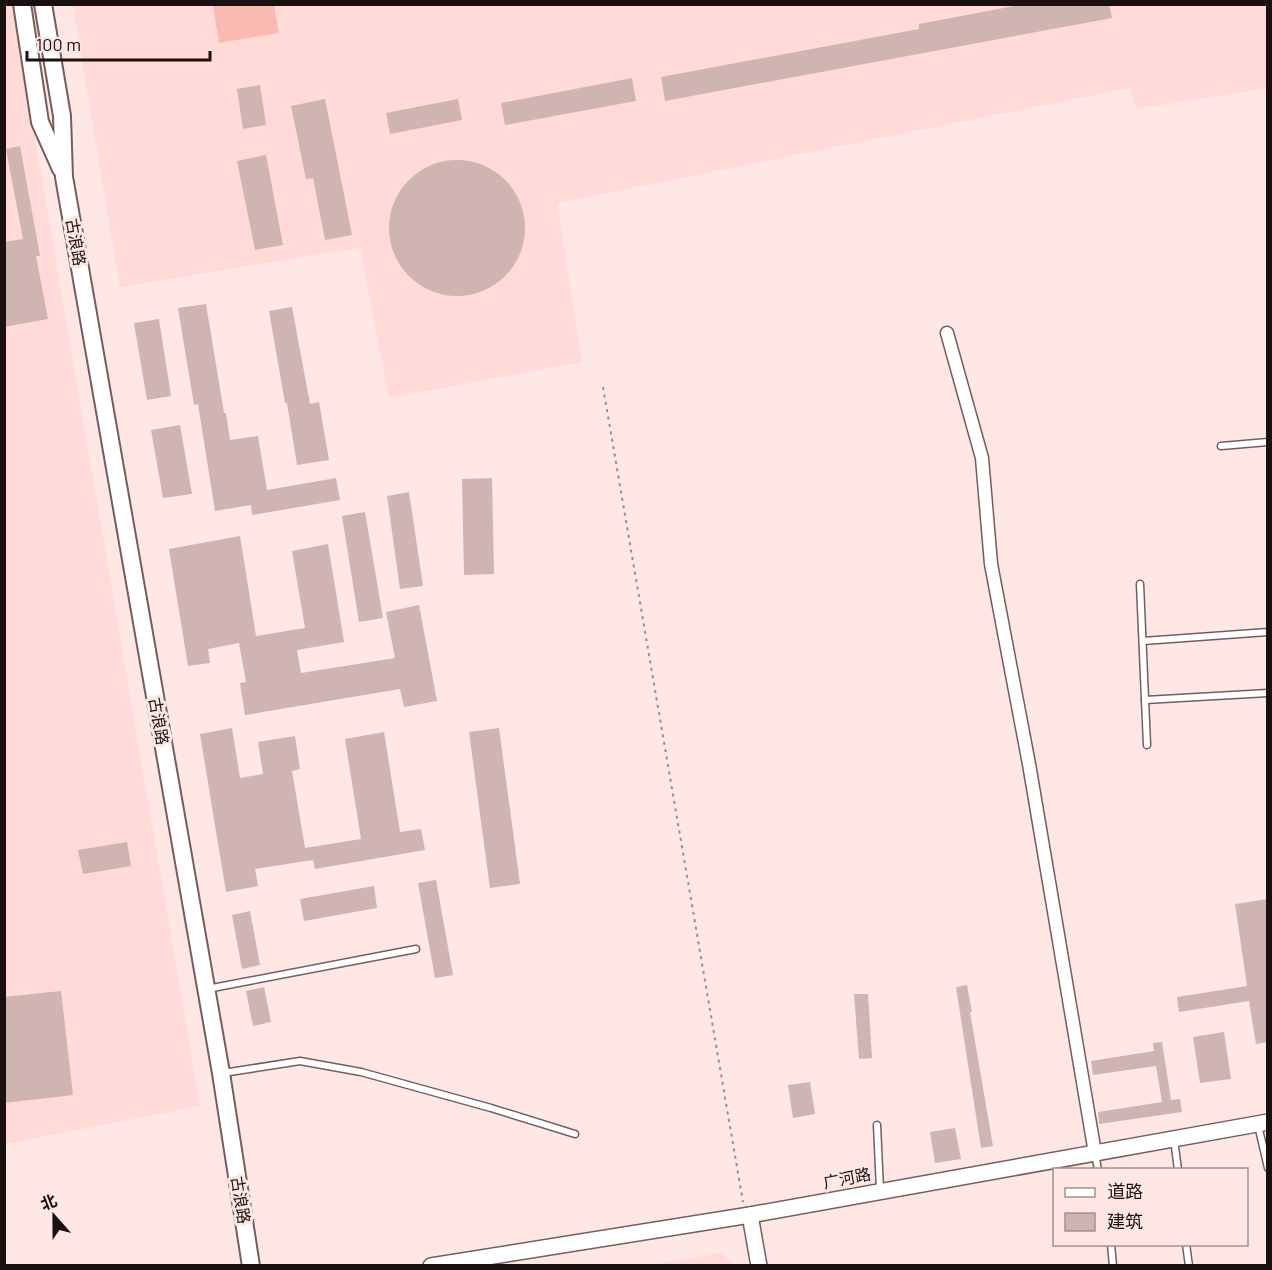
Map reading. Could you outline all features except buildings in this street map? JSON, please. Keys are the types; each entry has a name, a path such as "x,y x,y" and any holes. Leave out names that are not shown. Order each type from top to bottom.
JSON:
{"main road":[{"name":"古浪路","path":"22,4 40,122 64,177"},
{"name":"古浪路","path":"43,4 62,116 64,177 221,1073 250,1266"}],"street":[{"path":"947,333 982,458 991,564 1029,764 1095,1153"},
{"name":"广河路","path":"431,1266 750,1215 1263,1123"},
{"path":"750,1215 759,1266"}],"lane":[{"path":"1221,446 1268,442"},
{"path":"1140,584 1147,745"},
{"path":"1143,641 1268,632"},
{"path":"1145,700 1268,693"},
{"path":"206,989 416,949"},
{"path":"221,1073 300,1061 361,1072 575,1134"},
{"path":"1263,1123 1268,1168"},
{"path":"878,1125 880,1191"},
{"path":"1174,1139 1178,1168"},
{"path":"1095,1153 1098,1168"},
{"path":"1111,1246 1113,1266"},
{"path":"1186,1246 1189,1266"}],"path":[{"path":"603,387 741,1199 750,1215"}],"shaded area":[{"path":"12,4 200,1106 5,1144 4,5"},
{"path":"73,5 1267,5 1267,88 1136,109 1130,88 557,203 582,362 389,398 360,248 120,287"},
{"path":"274,5 279,33 219,43 213,6"},
{"path":"722,1253 733,1265 650,1265"}]}
